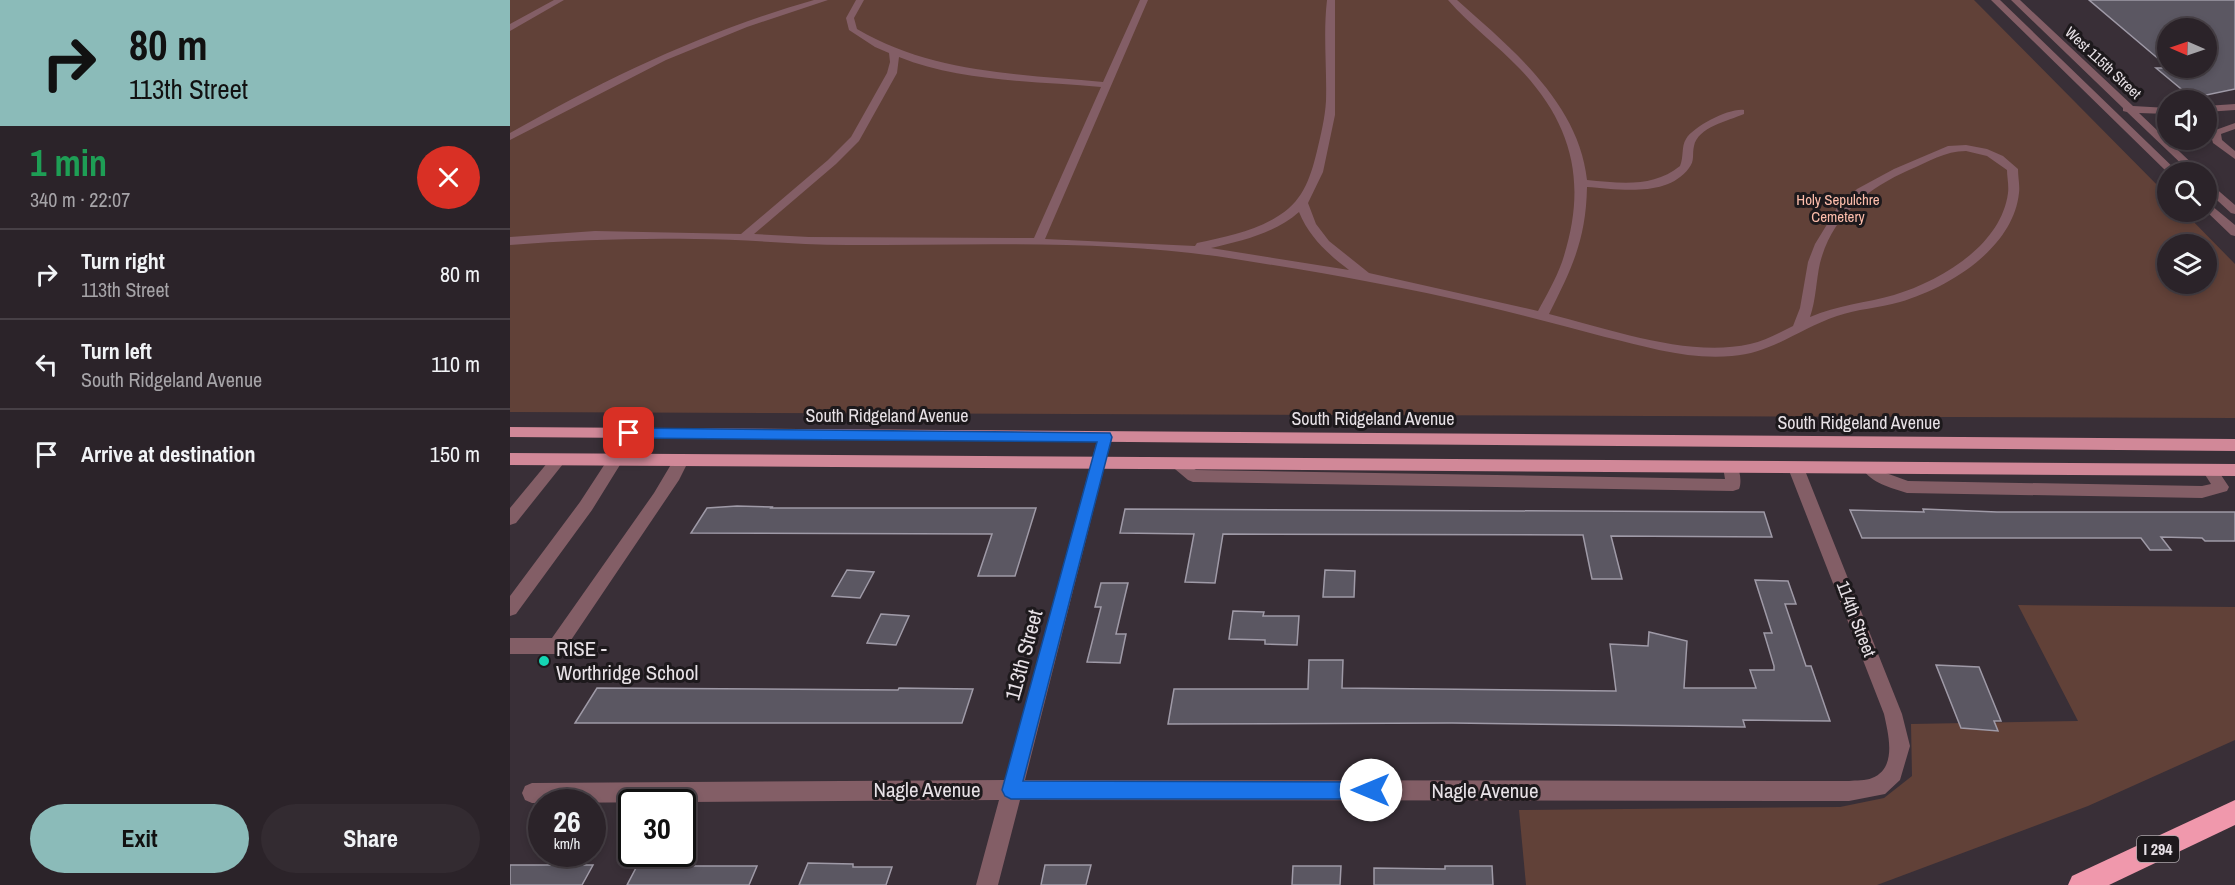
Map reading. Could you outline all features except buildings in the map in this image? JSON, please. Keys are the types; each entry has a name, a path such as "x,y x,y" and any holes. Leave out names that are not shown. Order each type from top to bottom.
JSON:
{"highway":[{"name":"I 294","path":"2081,885 2235,812"}],"main road":[{"name":"South Ridgeland Avenue","path":"510,432 2235,445"},
{"path":"510,459 1177,464"},
{"path":"1731,467 1870,468"},
{"path":"2210,470 2235,471"}],"street":[{"path":"510,28 560,0"},
{"path":"510,137 602,87 672,55 751,24 824,0"},
{"path":"860,0 850,18 853,30 872,43 894,53 964,69 1107,85"},
{"path":"1038,242 1144,0"},
{"path":"1180,249 1226,241 1248,234 1287,216 1302,202 1314,183 1329,123 1331,102 1329,17 1331,0"},
{"path":"1452,0 1515,56 1547,94 1572,140 1580,166 1582,205 1574,245 1556,293 1542,316"},
{"name":"West 115th Street","path":"1995,0 2162,162"},
{"name":"West 115th Street","path":"2015,0 2186,162"},
{"path":"745,236 832,162 855,139 892,73 895,62 894,53"},
{"path":"2230,108 2235,117"},
{"path":"2106,109 2157,110"},
{"path":"1582,183 1637,185 1669,179 1683,169 1689,160 1688,147 1696,133 1740,112"},
{"path":"2235,126 2214,132 2217,141 2235,156"},
{"path":"510,241 595,235 745,236 809,241 1038,242 1180,249 1244,256 1371,277 1542,316 1655,345 1712,352 1738,351 1782,339 1822,317 1899,298 1921,290 1961,269 1988,244 2007,216 2014,189 2012,169 2001,159 1980,151 1946,150 1867,187 1853,198 1833,220 1812,269 1805,317 1797,330"},
{"path":"2217,194 2235,211"},
{"path":"1302,202 1310,223 1322,239 1352,267 1371,277"},
{"path":"2217,215 2235,232"},
{"name":"113th Street","path":"987,885 1105,437"},
{"path":"510,519 558,460"},
{"path":"510,609 586,506 615,460"},
{"path":"510,646 557,646 675,476 681,460"},
{"path":"1177,464 1193,476 1733,485 1731,467"},
{"name":"114th Street","path":"1796,468 1893,714 1900,746 1893,773"},
{"path":"1870,468 1881,477 1907,487 2202,492 2222,487 2210,470"},
{"name":"Nagle Avenue","path":"606,793 1011,790 1850,791 1878,787 1893,773"}],"green space":[{"name":"Holy Sepulchre Cemetery","path":"510,0 1974,0 2157,185 2157,222 2194,222 2206,234 2157,234 2157,294 2217,294 2217,246 2235,264 2235,418 510,412"},
{"path":"2018,605 2235,607 2235,740 2088,806 1877,885 1526,885 1519,810 1840,807 1884,798 1912,776 1911,724 2078,721"}],"place":[{"name":"RISE - Worthridge School","path":"544,661"}],"route":[{"path":"629,433 1105,437 1011,790 1371,790"}]}
